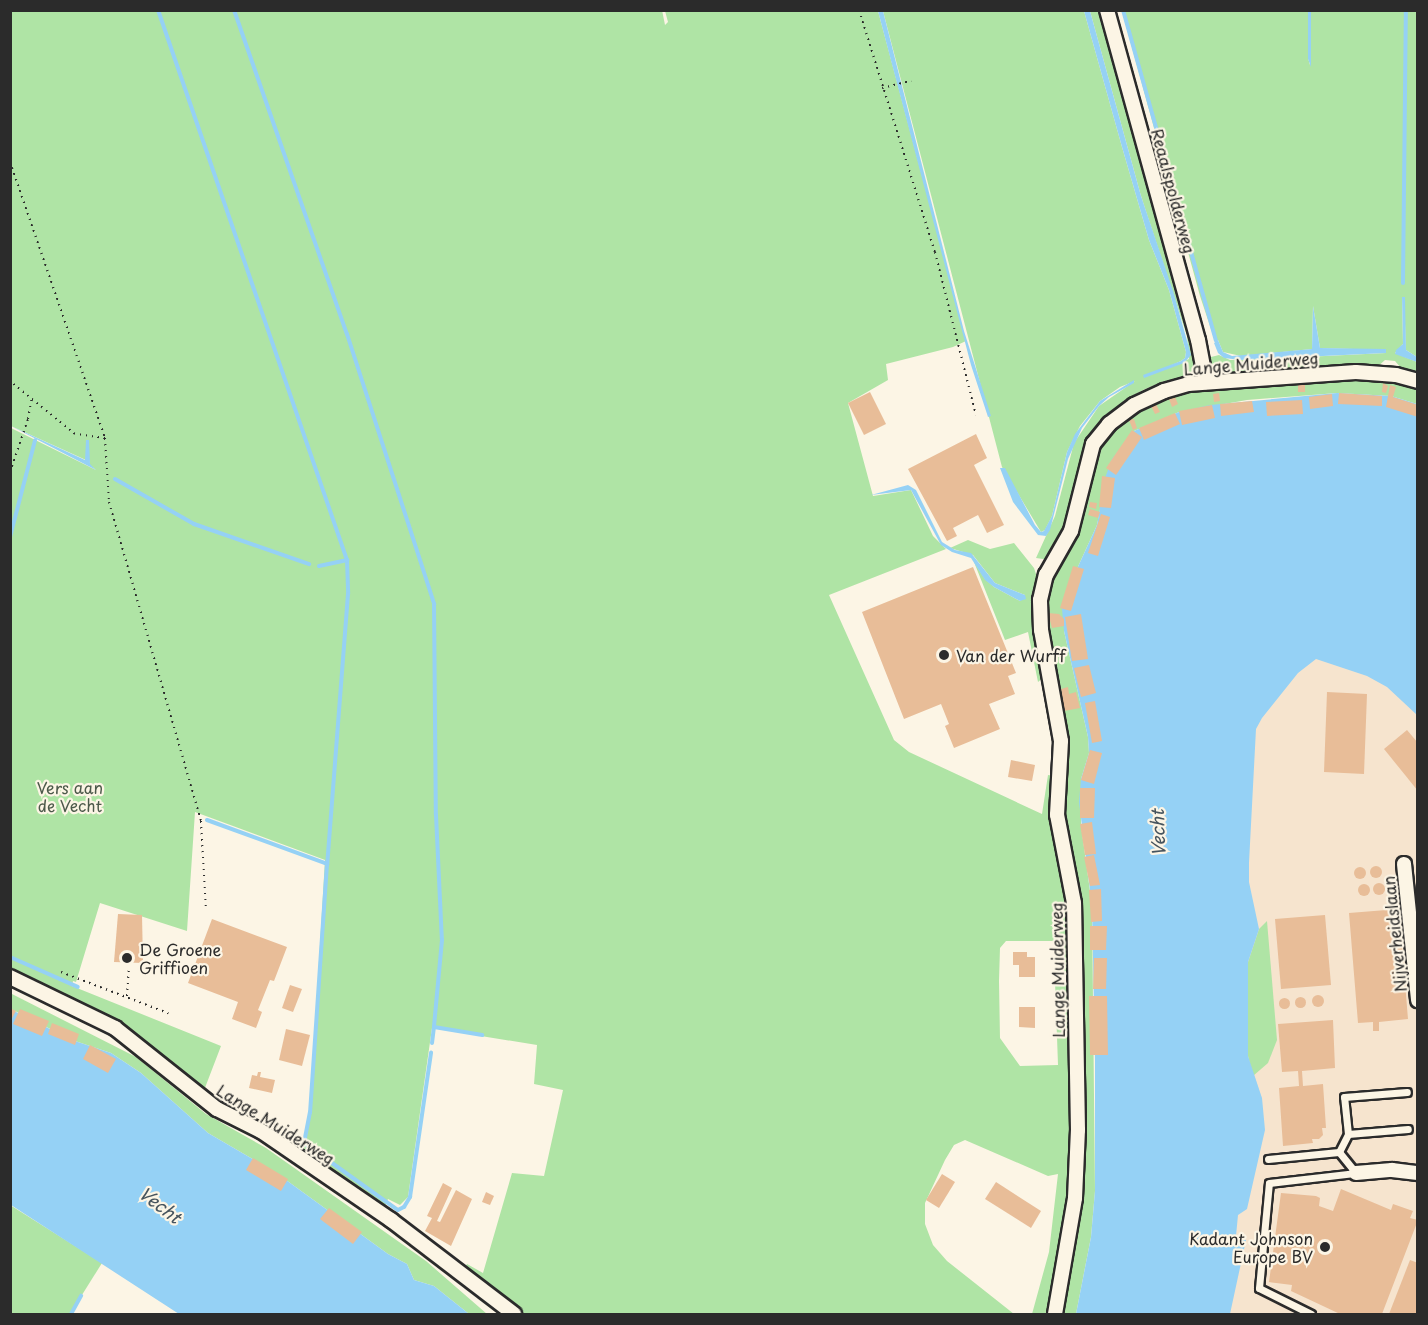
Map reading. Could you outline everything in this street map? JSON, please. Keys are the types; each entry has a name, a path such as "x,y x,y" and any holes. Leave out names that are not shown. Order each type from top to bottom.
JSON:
{"street":[{"name":"Reaalspolderweg","path":"1107,10 1200,349 1206,382"},
{"name":"Lange Muiderweg","path":"1055,1314 1075,1198 1078,1130 1074,903 1057,815 1061,741 1041,630 1040,600 1046,576 1071,531 1089,454 1103,430 1116,418 1149,398 1175,387 1206,382 1356,372 1396,375 1418,381"},
{"name":"Nijverheidslaan","path":"1404,864 1418,1000"},
{"name":"Lange Muiderweg","path":"10,977 86,1011 115,1028 217,1109 261,1131 382,1213 514,1314"},
{"path":"1356,1173 1392,1170 1418,1173"}],"lane":[{"path":"1339,1152 1348,1134 1344,1097 1407,1092"},
{"path":"1348,1134 1408,1129"},
{"path":"1268,1159 1339,1152"},
{"path":"1339,1152 1356,1173"},
{"path":"1311,1314 1259,1288 1269,1184 1356,1173"}],"path":[{"path":"859,10 934,252 975,415"},
{"path":"882,88 911,81"},
{"path":"10,162 105,438 109,502 201,821 206,911"},
{"path":"10,381 32,396 75,434 105,438"},
{"path":"10,472 25,427 32,396"},
{"path":"127,997 129,966"},
{"path":"61,972 168,1013"}],"shaded area":[{"path":"1305,638 1418,664 1417,1314 1174,1314 1232,725"}],"green space":[{"name":"Vers aan de Vecht","path":"662,10 665,25 668,22 665,11 878,11 966,341 953,347 886,364 888,380 848,403 873,496 911,490 933,536 946,549 829,595 894,740 909,752 1042,814 1048,775 1056,776 1068,901 1068,971 1059,972 1060,941 1006,941 1000,948 999,981 1000,1038 1020,1066 1058,1065 1055,981 1068,983 1074,1181 1048,1314 1032,1314 1049,1252 1058,1174 1048,1176 965,1140 954,1145 945,1160 925,1203 925,1224 933,1245 947,1261 1014,1314 504,1314 458,1279 467,1264 483,1273 512,1173 544,1176 563,1090 534,1084 537,1045 432,1028 408,1197 400,1205 388,1199 380,1218 295,1157 306,1143 310,1112 325,860 195,812 187,931 100,903 76,982 73,981 72,986 221,1046 203,1093 122,1029 11,974 11,428 96,470 90,465 86,440 86,460 11,426 11,11"},
{"path":"883,11 1084,11 1149,240 1169,290 1186,352 1185,358 1181,361 1143,378 1189,359 1187,336 1141,196 1090,11 1103,11 1199,359 1195,371 1185,381 1166,387 1164,381 1143,390 1123,401 1126,406 1109,419 1072,517 1050,560 1036,558 1055,516 1074,443 1099,406 1135,381 1120,387 1100,401 1080,426 1067,452 1052,516 1045,530 1041,532 1002,467"},
{"path":"1122,11 1308,11 1310,65 1311,11 1417,11 1417,357 1406,350 1404,297 1402,297 1403,344 1395,353 1417,362 1417,372 1401,368 1395,361 1385,360 1376,368 1234,375 1210,364 1207,358 1219,355 1230,360 1386,353 1386,350 1320,348 1313,306 1312,349 1241,356 1223,352 1218,340 1215,341 1200,296"},
{"path":"1352,375 1417,385 1417,404 1391,396 1337,393 1247,400 1179,412 1134,431 1101,505 1097,525 1076,571 1064,631 1088,737 1089,753 1081,779 1081,825 1092,906 1095,1191 1091,1237 1076,1314 1056,1314 1082,1127 1045,598 1097,447 1120,419 1176,392"},
{"path":"968,540 990,549 1014,543 1034,568 1038,580 1045,676 1038,682 1028,632 1005,640 974,562 985,579 994,587 1020,601 1025,595 995,583 973,555 950,548"},
{"path":"1267,921 1277,1040 1268,1063 1253,1076 1248,1056 1248,962 1259,929"},
{"path":"10,993 136,1057 206,1114 266,1148 426,1261 487,1314 469,1314 434,1286 414,1280 407,1264 388,1254 275,1172 208,1133 141,1073 111,1053 72,1040 11,1009"},
{"path":"10,1205 102,1263 70,1314 11,1314"}],"water":[{"path":"878,11 883,11 964,331 991,416 988,417 971,365"},
{"path":"1084,11 1090,11 1141,196 1173,291 1191,355 1184,363 1144,378 1143,375 1181,361 1185,358 1186,352 1169,290 1149,240"},
{"path":"1308,11 1311,11 1311,67 1308,59"},
{"path":"1402,297 1405,297 1406,350 1417,357 1417,362 1395,354 1403,344"},
{"path":"1313,306 1320,348 1386,349 1386,353 1241,360 1224,358 1218,353 1214,343 1218,340 1223,352 1232,356 1312,349"},
{"path":"1134,380 1134,383 1109,397 1099,406 1082,428 1068,459 1050,530 1046,536 1038,535 1013,502 1000,468 1005,468 1035,525 1041,532 1044,531 1052,516 1067,452 1075,434 1100,401"},
{"name":"Vecht","path":"1337,393 1391,396 1417,404 1417,715 1387,687 1367,676 1316,659 1298,673 1262,718 1256,729 1249,882 1259,929 1248,962 1248,1056 1262,1098 1265,1130 1247,1209 1238,1215 1236,1236 1246,1240 1230,1314 1076,1314 1091,1237 1095,1191 1095,1061 1092,906 1079,802 1081,779 1089,753 1088,737 1064,631 1062,609 1066,593 1097,525 1105,478 1112,459 1134,431 1179,412 1210,405"},
{"path":"11,426 85,460 86,440 89,440 90,464 96,470"},
{"path":"908,485 916,490 942,542 955,550 971,553 995,583 1025,595 1026,599 1020,601 994,587 985,580 971,558 952,552 941,545 911,490 871,495"},
{"name":"Vecht","path":"10,1009 72,1040 111,1053 141,1073 208,1133 275,1172 388,1254 407,1264 414,1280 434,1286 469,1314 179,1314 11,1205"}],"building":[{"path":"1383,383 1388,386 1386,393 1382,392"},
{"path":"1298,384 1305,384 1305,392 1298,392"},
{"path":"1390,385 1396,387 1393,397 1418,405 1418,417 1386,407"},
{"path":"870,392 886,424 864,435 848,403"},
{"path":"1219,393 1220,401 1214,402 1213,394"},
{"path":"1339,393 1382,396 1382,406 1338,404"},
{"path":"1332,394 1333,406 1310,409 1309,397"},
{"path":"1175,397 1178,404 1172,407 1169,399"},
{"path":"1302,400 1303,414 1267,416 1266,402"},
{"path":"1252,401 1254,412 1221,416 1220,404"},
{"path":"1156,404 1160,412 1155,414 1151,406"},
{"path":"1212,405 1215,418 1182,425 1179,411"},
{"path":"1175,413 1180,424 1144,440 1139,428"},
{"path":"1134,419 1137,428 1133,430 1129,420"},
{"path":"1132,430 1142,437 1116,475 1106,468"},
{"path":"976,434 987,458 974,465 1004,525 987,533 978,515 953,528 957,536 947,541 908,469"},
{"path":"1102,476 1115,478 1111,508 1099,507"},
{"path":"1090,502 1097,503 1096,509 1089,507"},
{"path":"1090,509 1100,512 1098,518 1088,515"},
{"path":"1101,514 1110,517 1098,556 1088,553"},
{"path":"1073,566 1084,569 1071,611 1060,608"},
{"name":"Van der Wurff","path":"973,567 1016,673 1008,676 1015,694 989,704 1000,729 954,748 945,726 949,724 941,704 904,719 862,612"},
{"path":"1048,613 1059,614 1064,619 1064,626 1052,628"},
{"path":"1081,614 1088,659 1072,661 1065,617"},
{"path":"1089,665 1096,693 1081,697 1074,668"},
{"path":"1068,687 1069,694 1076,692 1080,708 1064,711 1061,689"},
{"path":"1327,692 1367,694 1364,774 1324,772"},
{"path":"1095,701 1102,741 1092,743 1085,703"},
{"path":"1407,730 1418,743 1418,791 1384,749"},
{"path":"1090,750 1102,753 1094,784 1081,780"},
{"path":"1011,760 1035,765 1032,781 1008,777"},
{"path":"1080,788 1095,788 1094,818 1080,818"},
{"path":"1092,822 1096,854 1085,855 1080,824"},
{"path":"1094,855 1100,885 1090,886 1084,857"},
{"path":"1378,866 1381,867 1381,877 1374,878 1371,877 1370,870 1371,867"},
{"path":"1362,867 1365,868 1365,878 1358,879 1355,878 1354,871 1355,868"},
{"path":"1381,883 1384,884 1384,894 1377,895 1374,894 1373,887 1374,884"},
{"path":"1366,884 1369,885 1369,895 1362,896 1359,895 1358,888 1359,885"},
{"path":"1101,889 1102,921 1091,922 1089,890"},
{"path":"1399,909 1408,1019 1379,1022 1379,1031 1373,1031 1373,1022 1358,1023 1349,913"},
{"path":"118,914 142,915 143,963 114,962"},
{"path":"1325,915 1331,985 1281,989 1275,919"},
{"path":"212,919 287,947 274,981 270,980 258,1010 262,1012 256,1028 232,1019 238,1002 188,983"},
{"path":"1090,926 1107,926 1106,950 1090,950"},
{"path":"1013,952 1027,952 1027,957 1035,957 1035,977 1019,977 1019,965 1013,965"},
{"path":"1094,958 1107,958 1106,989 1093,989"},
{"path":"290,985 302,989 293,1012 282,1008"},
{"path":"1320,995 1324,1001 1320,1007 1316,1007 1312,999"},
{"path":"1089,996 1107,996 1108,1055 1090,1055"},
{"path":"1300,996 1306,1002 1300,1008 1294,1002"},
{"path":"1284,997 1290,1003 1284,1009 1278,1003"},
{"path":"1019,1007 1035,1007 1035,1028 1019,1027"},
{"path":"10,1008 16,1011 10,1022"},
{"path":"20,1009 49,1021 42,1036 13,1024"},
{"path":"1333,1020 1335,1068 1302,1071 1303,1086 1323,1084 1326,1128 1322,1128 1323,1135 1319,1139 1312,1139 1313,1143 1283,1146 1279,1088 1299,1086 1298,1071 1282,1072 1278,1024"},
{"path":"52,1023 79,1034 75,1045 48,1034"},
{"path":"286,1029 310,1035 302,1066 279,1060"},
{"path":"90,1045 116,1059 108,1073 83,1059"},
{"path":"258,1072 261,1072 260,1077 275,1080 272,1093 249,1088 252,1075 257,1076"},
{"path":"253,1158 288,1179 281,1191 246,1170"},
{"path":"942,1174 955,1182 939,1208 926,1200"},
{"path":"996,1182 1041,1211 1031,1228 985,1199"},
{"path":"443,1183 452,1188 437,1221 440,1222 456,1190 472,1199 451,1246 425,1231 432,1218 427,1216"},
{"name":"Kadant Johnson Europe BV","path":"1341,1189 1391,1210 1393,1204 1413,1211 1410,1218 1418,1220 1382,1314 1340,1314 1291,1291 1292,1285 1269,1282 1281,1193 1316,1196 1320,1198 1319,1206 1333,1211"},
{"path":"486,1192 494,1196 490,1205 482,1202"},
{"path":"329,1208 362,1232 353,1244 320,1219"},
{"path":"1410,1260 1418,1263 1418,1314 1389,1314"}],"waterway":[{"path":"158,10 347,560 348,594 327,864"},
{"path":"234,10 347,334 434,604 436,815 442,940 434,1027"},
{"path":"1123,10 1216,340"},
{"path":"1403,283 1406,10"},
{"path":"10,537 35,440"},
{"path":"115,479 194,524 309,564"},
{"path":"319,566 347,560"},
{"path":"207,820 327,864 310,1112 304,1143 398,1210 404,1207 410,1197 431,1053"},
{"path":"10,957 78,987"},
{"path":"432,1043 434,1027 482,1035"},
{"path":"71,1314 81,1296"}],"place":[{"name":"Van der Wurff","path":"944,655"},
{"name":"De Groene Griffioen","path":"127,958"},
{"name":"Kadant Johnson Europe BV","path":"1325,1247"}]}
